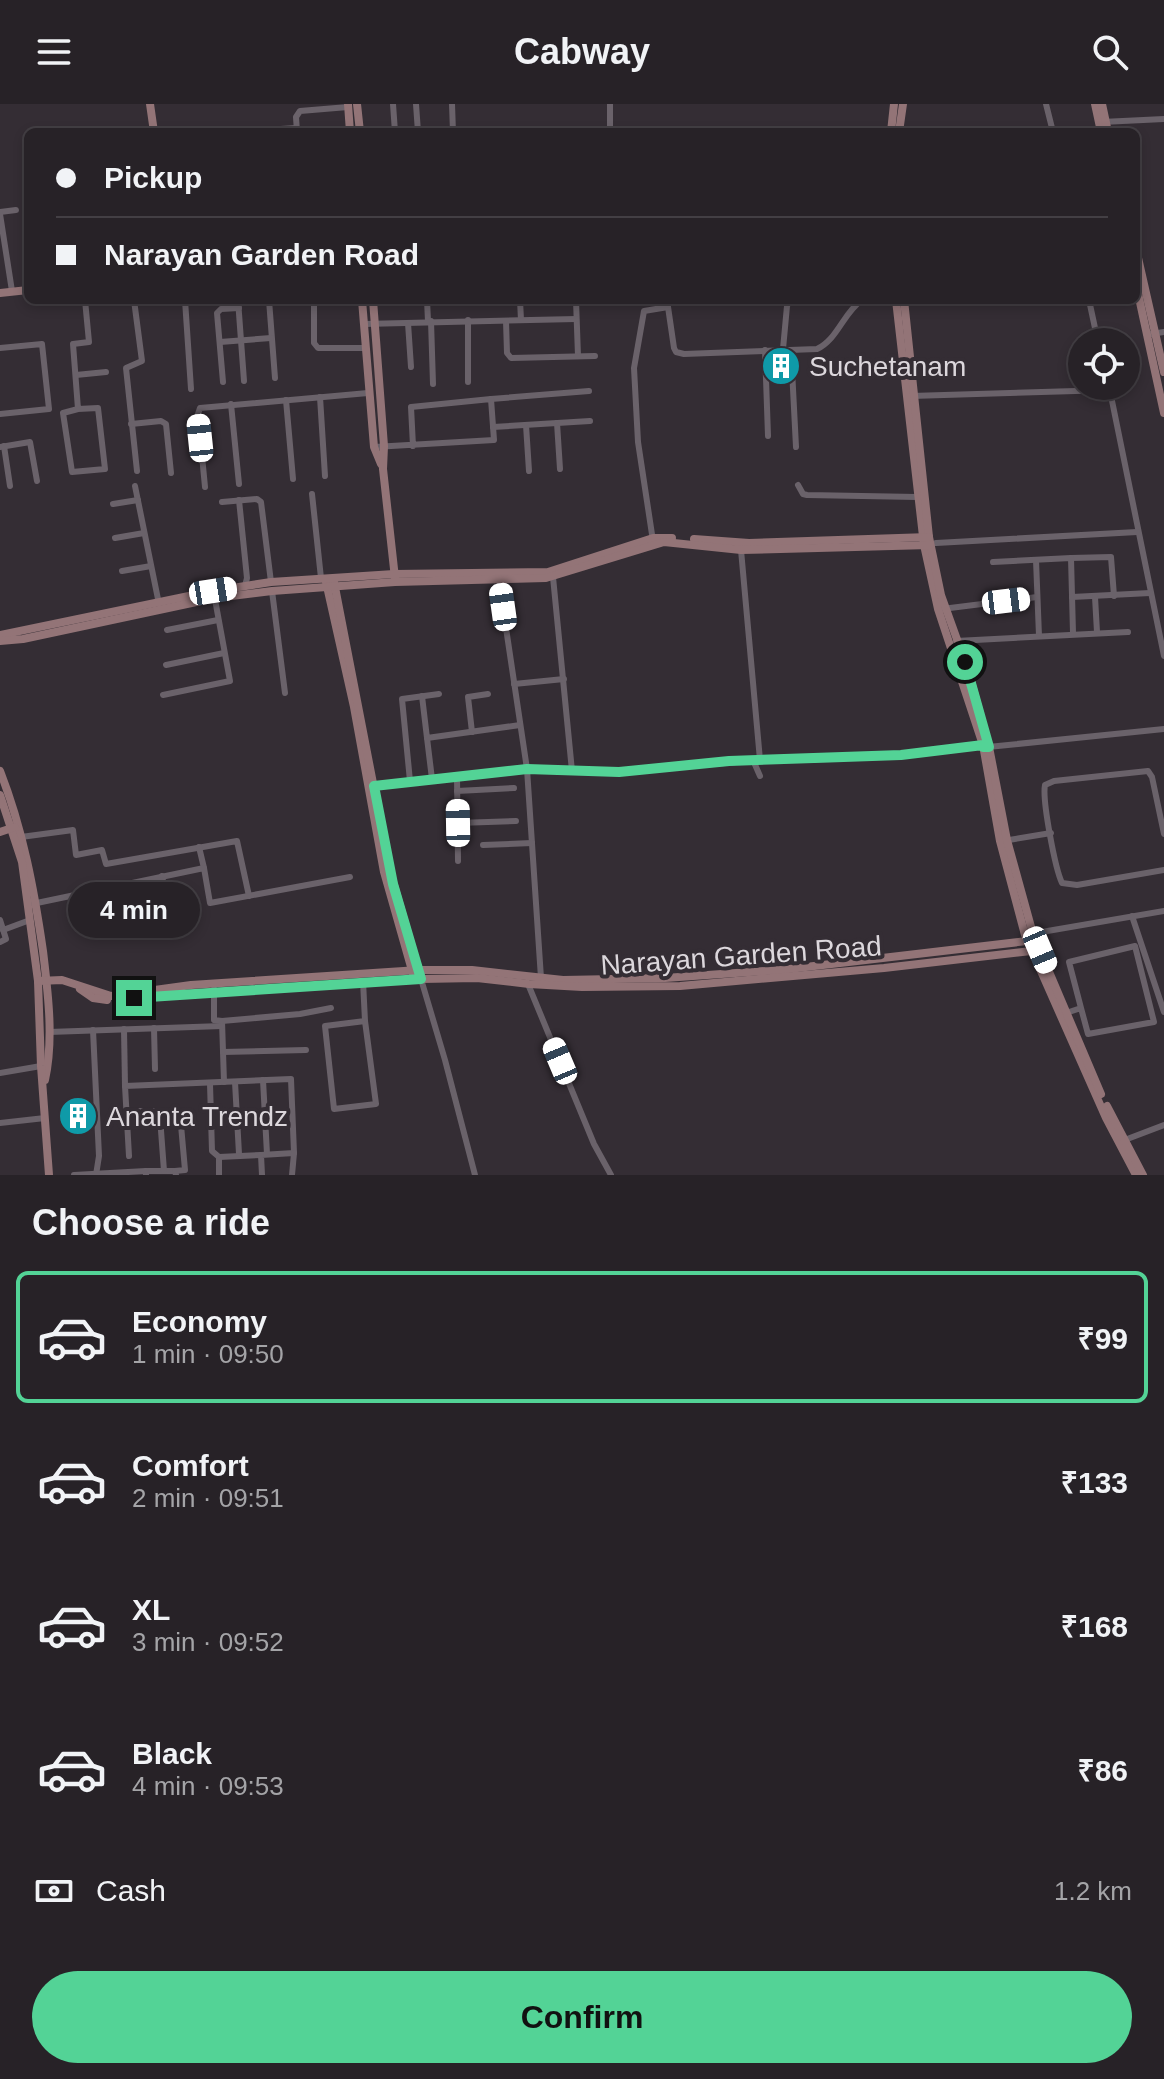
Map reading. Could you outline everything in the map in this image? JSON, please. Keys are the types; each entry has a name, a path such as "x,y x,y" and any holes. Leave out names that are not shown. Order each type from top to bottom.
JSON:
{"street":[{"path":"150,104 153,128"},
{"path":"393,104 395,128"},
{"path":"416,104 418,128"},
{"path":"452,104 453,128"},
{"path":"610,104 610,128"},
{"path":"891,128 894,104"},
{"path":"900,128 903,104"},
{"path":"1046,104 1052,128"},
{"path":"1095,104 1103,127"},
{"path":"1102,104 1103,127"},
{"path":"296,128 296,117 300,111 351,105"},
{"path":"350,128 351,105"},
{"path":"351,105 359,128"},
{"path":"1103,127 1164,119"},
{"path":"12,291 0,213 16,210"},
{"path":"1140,266 1164,372"},
{"path":"0,293 24,290"},
{"path":"1140,294 1156,333 1164,413"},
{"path":"78,409 73,344 89,342 85,304"},
{"path":"135,304 142,361 126,368 137,471"},
{"path":"185,304 191,389"},
{"path":"223,382 217,313 238,304 244,381"},
{"path":"269,304 275,378"},
{"path":"314,304 314,343 318,348 366,348"},
{"path":"362,304 368,393 383,469 395,578"},
{"path":"373,304 379,447"},
{"path":"428,304 433,384"},
{"path":"520,304 521,320"},
{"path":"576,304 578,356"},
{"path":"654,541 638,442 634,368 644,311 667,304 676,352 787,350 823,347 858,304"},
{"path":"788,304 787,350 796,447"},
{"path":"897,304 928,541"},
{"path":"904,304 917,497 941,609 985,746"},
{"path":"1090,304 1095,328"},
{"path":"364,324 576,319"},
{"path":"468,320 468,382"},
{"path":"506,321 507,353 511,358 595,356"},
{"path":"408,323 411,367"},
{"path":"220,342 271,338"},
{"path":"0,348 42,344 49,409 0,414"},
{"path":"765,350 768,436"},
{"path":"76,375 106,372"},
{"path":"911,396 1068,390"},
{"path":"413,446 411,407 589,391"},
{"path":"205,487 198,411 203,407 368,393"},
{"path":"320,397 325,476"},
{"path":"379,447 494,440 491,399"},
{"path":"286,400 293,479"},
{"path":"1111,400 1164,656"},
{"path":"231,404 239,484"},
{"path":"98,408 105,469 72,472 63,413 78,409 98,408"},
{"path":"131,424 161,421 166,424 171,473"},
{"path":"493,427 590,421"},
{"path":"557,423 560,469"},
{"path":"526,425 529,471"},
{"path":"10,486 2,447 30,442 37,481"},
{"path":"798,485 807,495 917,497"},
{"path":"135,486 159,606"},
{"path":"312,494 371,786 384,872 475,1175"},
{"path":"222,502 257,499 263,504 285,693"},
{"path":"113,504 138,500"},
{"path":"239,500 247,578 245,586"},
{"path":"395,578 499,581 553,577 654,541 741,550 1137,532"},
{"path":"115,538 144,533"},
{"path":"214,594 328,581 548,572 654,541 928,541"},
{"path":"741,550 760,776"},
{"path":"993,562 1111,557 1114,596"},
{"path":"1071,558 1073,633"},
{"path":"1036,560 1039,636"},
{"path":"122,571 151,566"},
{"path":"553,577 572,771"},
{"path":"499,581 527,769 541,978"},
{"path":"0,641 23,639 245,586 271,587"},
{"path":"1072,597 1150,593"},
{"path":"163,695 230,681 214,594"},
{"path":"941,609 1037,597"},
{"path":"1095,597 1097,632"},
{"path":"0,635 159,606"},
{"path":"941,609 968,670 1004,841 1031,938 1136,1175"},
{"path":"167,630 218,620"},
{"path":"956,641 1128,632"},
{"path":"166,665 224,653"},
{"path":"514,684 564,679"},
{"path":"410,781 402,699 439,694"},
{"path":"472,732 468,697 488,694"},
{"path":"422,696 432,779"},
{"path":"427,738 520,725"},
{"path":"371,786 527,769 619,772 757,760 901,755 1164,729"},
{"path":"0,771 11,822"},
{"path":"1164,834 1152,777 1148,771 1047,783 1044,792 1051,833 1060,878 1066,885 1164,870"},
{"path":"457,776 458,861"},
{"path":"457,791 514,788"},
{"path":"0,795 19,838 51,981 49,1063 43,1089"},
{"path":"458,823 516,821"},
{"path":"0,832 11,822"},
{"path":"19,838 73,830 76,855 102,850 106,864 237,841 249,896"},
{"path":"1004,841 1051,833"},
{"path":"483,845 532,843"},
{"path":"199,847 210,903 350,877"},
{"path":"32,904 204,868"},
{"path":"162,876 171,919"},
{"path":"32,904 30,920 51,981 41,1066 49,1175"},
{"path":"1031,938 1164,911"},
{"path":"1132,916 1164,1012"},
{"path":"0,920 6,939 0,942"},
{"path":"3,930 30,920"},
{"name":"Narayan Garden Road","path":"51,981 111,996 416,975 665,978 755,972 1031,938"},
{"path":"1135,946 1154,1022 1088,1034 1081,1008 1069,962 1135,946"},
{"path":"1036,950 1121,1142 1143,1175"},
{"name":"Narayan Garden Road","path":"416,975 619,988 695,985 1036,950"},
{"path":"524,974 594,1144 611,1175"},
{"path":"362,978 376,1104 334,1109 325,1026 365,1021"},
{"path":"214,987 214,1020 222,1024"},
{"path":"49,1032 222,1024 331,1008"},
{"path":"1066,1013 1081,1008"},
{"path":"222,1024 224,1082"},
{"path":"154,1028 155,1069"},
{"path":"124,1029 129,1156"},
{"path":"93,1030 99,1156 96,1174"},
{"path":"223,1052 306,1050"},
{"path":"0,1073 41,1066"},
{"path":"125,1086 291,1079 292,1175"},
{"path":"262,1175 263,1080"},
{"path":"235,1082 239,1154"},
{"path":"210,1084 212,1151 219,1157 294,1153"},
{"path":"127,1111 154,1111 160,1117 164,1171"},
{"path":"74,1175 176,1173 185,1170 180,1114 160,1117"},
{"path":"0,1123 45,1118"},
{"path":"1121,1142 1164,1125"},
{"path":"219,1157 219,1175"}],"place":[{"name":"Suchetanam","path":"781,366"},
{"name":"Ananta Trendz","path":"78,1116"}],"route":[{"path":"134,998 421,979 393,884 374,786 527,769 619,772 729,761 901,755 983,745 989,747 965,662"}]}
